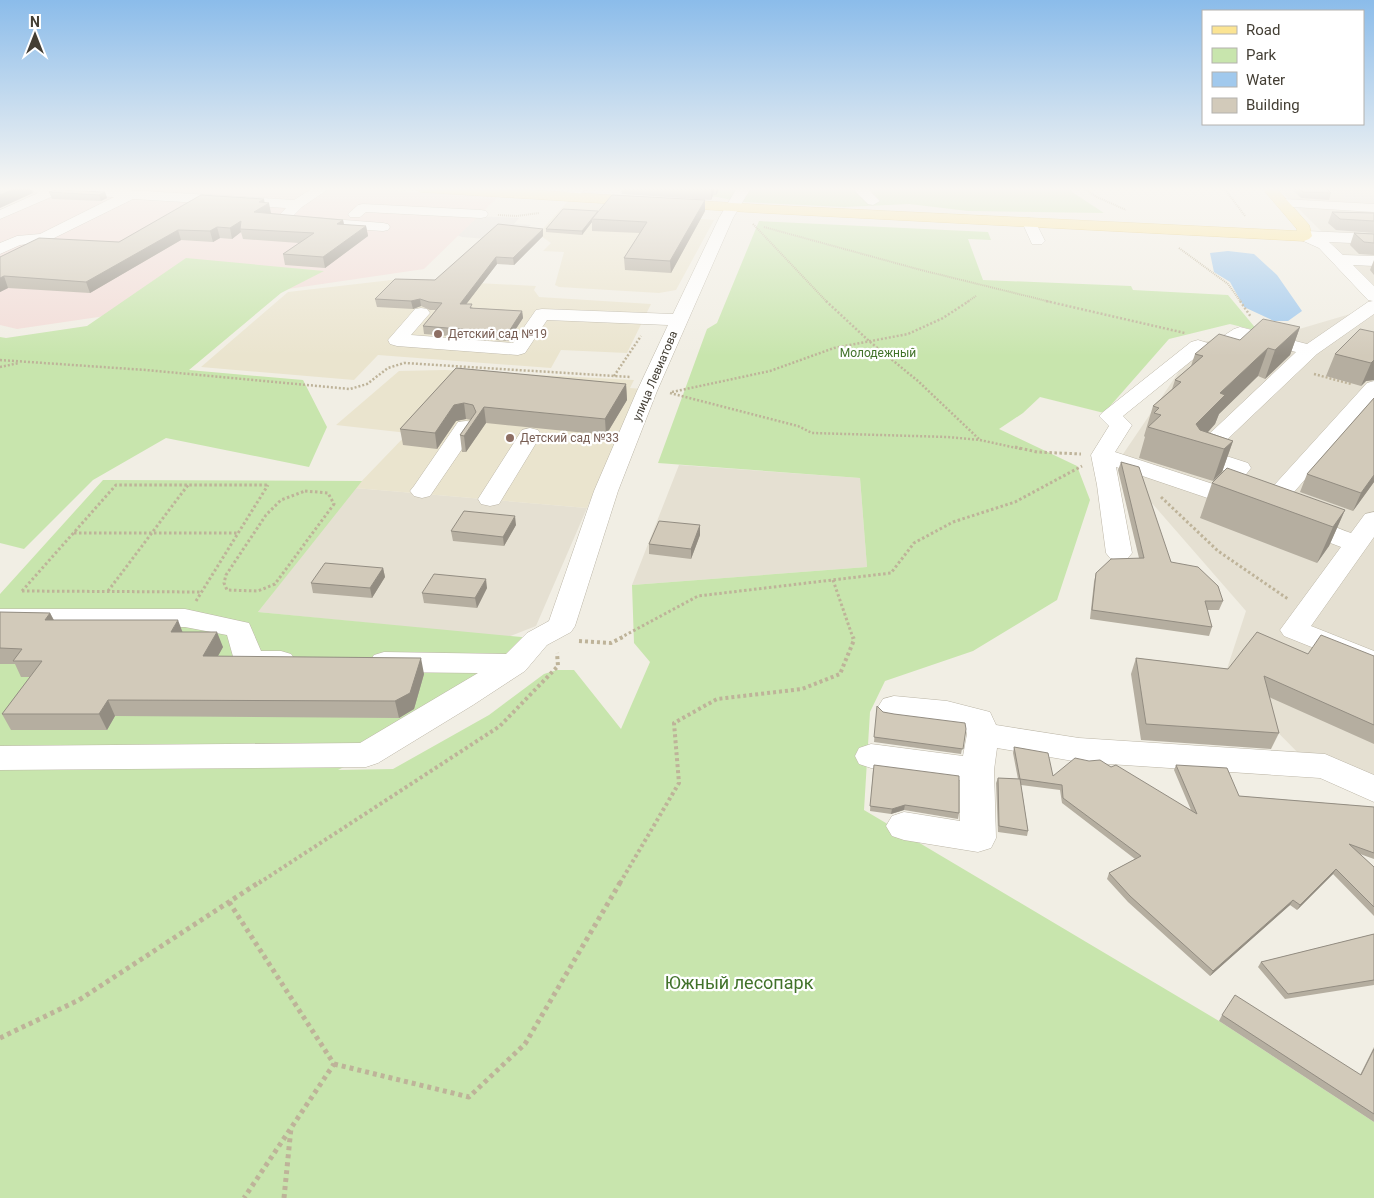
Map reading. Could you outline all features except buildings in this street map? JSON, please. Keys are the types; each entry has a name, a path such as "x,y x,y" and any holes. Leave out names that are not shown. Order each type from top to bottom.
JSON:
{"street":[{"path":"0,249 12,244"},
{"name":"улица Левиатова","path":"558,633 606,491 652,378 714,244"},
{"path":"1322,244 1374,296"},
{"path":"1342,264 1374,262"},
{"path":"1342,264 1374,269"},
{"path":"1219,492 1240,468 1199,454 1310,350 1374,306"},
{"path":"421,313 397,340 518,349 542,314 678,320"},
{"path":"1119,553 1102,455 1121,425 1110,416 1198,346 1214,350 1240,333 1310,350"},
{"path":"1265,510 1373,388"},
{"path":"422,491 466,427"},
{"path":"490,499 530,435"},
{"path":"1102,455 1219,492 1357,544"},
{"path":"1374,519 1294,630 1374,662"},
{"path":"0,618 185,618 239,629 249,660 308,661"},
{"path":"0,758 366,755 462,698 514,664 537,639 558,633"},
{"path":"357,662 514,664"},
{"path":"894,707 947,712 979,720 982,734 977,770 978,838 904,826"},
{"path":"982,734 1079,750 1325,766 1374,789"},
{"path":"871,756 977,770"}],"path":[{"path":"772,244 824,299 869,341 918,381 980,440"},
{"path":"828,244 1065,306 1227,342"},
{"path":"1176,245 1228,284 1245,310 1274,341"},
{"path":"976,296 943,318 908,334 834,348 770,371 668,393 798,426 812,433 948,437 980,440 1037,452 1102,455"},
{"path":"0,360 350,389 368,384 388,368 404,363 652,378"},
{"path":"0,367 24,362"},
{"path":"1292,368 1373,388"},
{"path":"0,1038 79,1000 500,726 558,666 558,633 611,643 698,596 891,574 914,543 953,522 1014,502 1102,455"},
{"path":"185,618 268,485 116,485 22,591 201,592"},
{"path":"108,592 188,485"},
{"path":"318,491 328,494 334,504 276,584 268,589 254,592 228,590 224,583 226,575 266,515 281,500 293,494 318,491"},
{"path":"1161,496 1218,551 1308,612"},
{"path":"74,533 238,533"},
{"path":"229,902 334,1064 469,1097 525,1044 679,784 674,723 717,699 802,689 840,674 854,640 833,580"},
{"path":"244,1198 334,1064"},
{"path":"284,1198 291,1128"}],"shaded area":[{"path":"0,244 450,244 424,269 17,329 0,325"},
{"path":"550,244 701,244 676,290 659,293 559,287 555,285 564,252 543,251"},
{"path":"1333,244 1374,244 1374,293"},
{"name":"Детский сад №19","path":"400,279 536,286 534,290 539,297 651,304 627,353 561,350 551,368 378,355 354,380 201,367 288,292"},
{"path":"1374,307 1374,797 1315,770 1224,678 1246,611 1117,463 1199,342 1289,332"},
{"name":"Детский сад №33","path":"445,370 634,380 630,388 642,389 587,508 355,488 408,433 336,425 399,371"},
{"path":"679,465 860,478 867,567 632,585"},
{"path":"355,488 587,508 536,626 508,637 258,612"}],"green space":[{"name":"Южный лесопарк","path":"750,244 970,244 983,280 1131,286 1133,290 1228,295 1258,331 1230,324 1169,339 1104,413 1040,397 1023,413 999,429 1077,466 1090,500 1057,600 973,651 885,681 870,712 864,810 1219,1021 1374,1122 1374,1198 0,1198 0,594 103,480 362,481 258,612 553,640 489,693 338,770 393,769 489,715 544,674 557,670 574,670 621,729 650,662 634,643 632,585 867,567 860,478 658,463 707,329 717,323"},
{"path":"186,258 324,271 281,293 189,370 303,380 327,427 309,467 166,438 93,480 24,549 0,543 0,337 6,338 87,326"}],"water":[{"path":"1228,251 1254,254 1277,275 1302,311 1288,321 1274,321 1244,307 1230,282 1214,272 1210,253"}],"place":[{"name":"Детский сад №19","path":"438,334"},
{"name":"Детский сад №33","path":"510,438"}],"park label":[{"name":"Молодежный","path":"878,353"}]}
